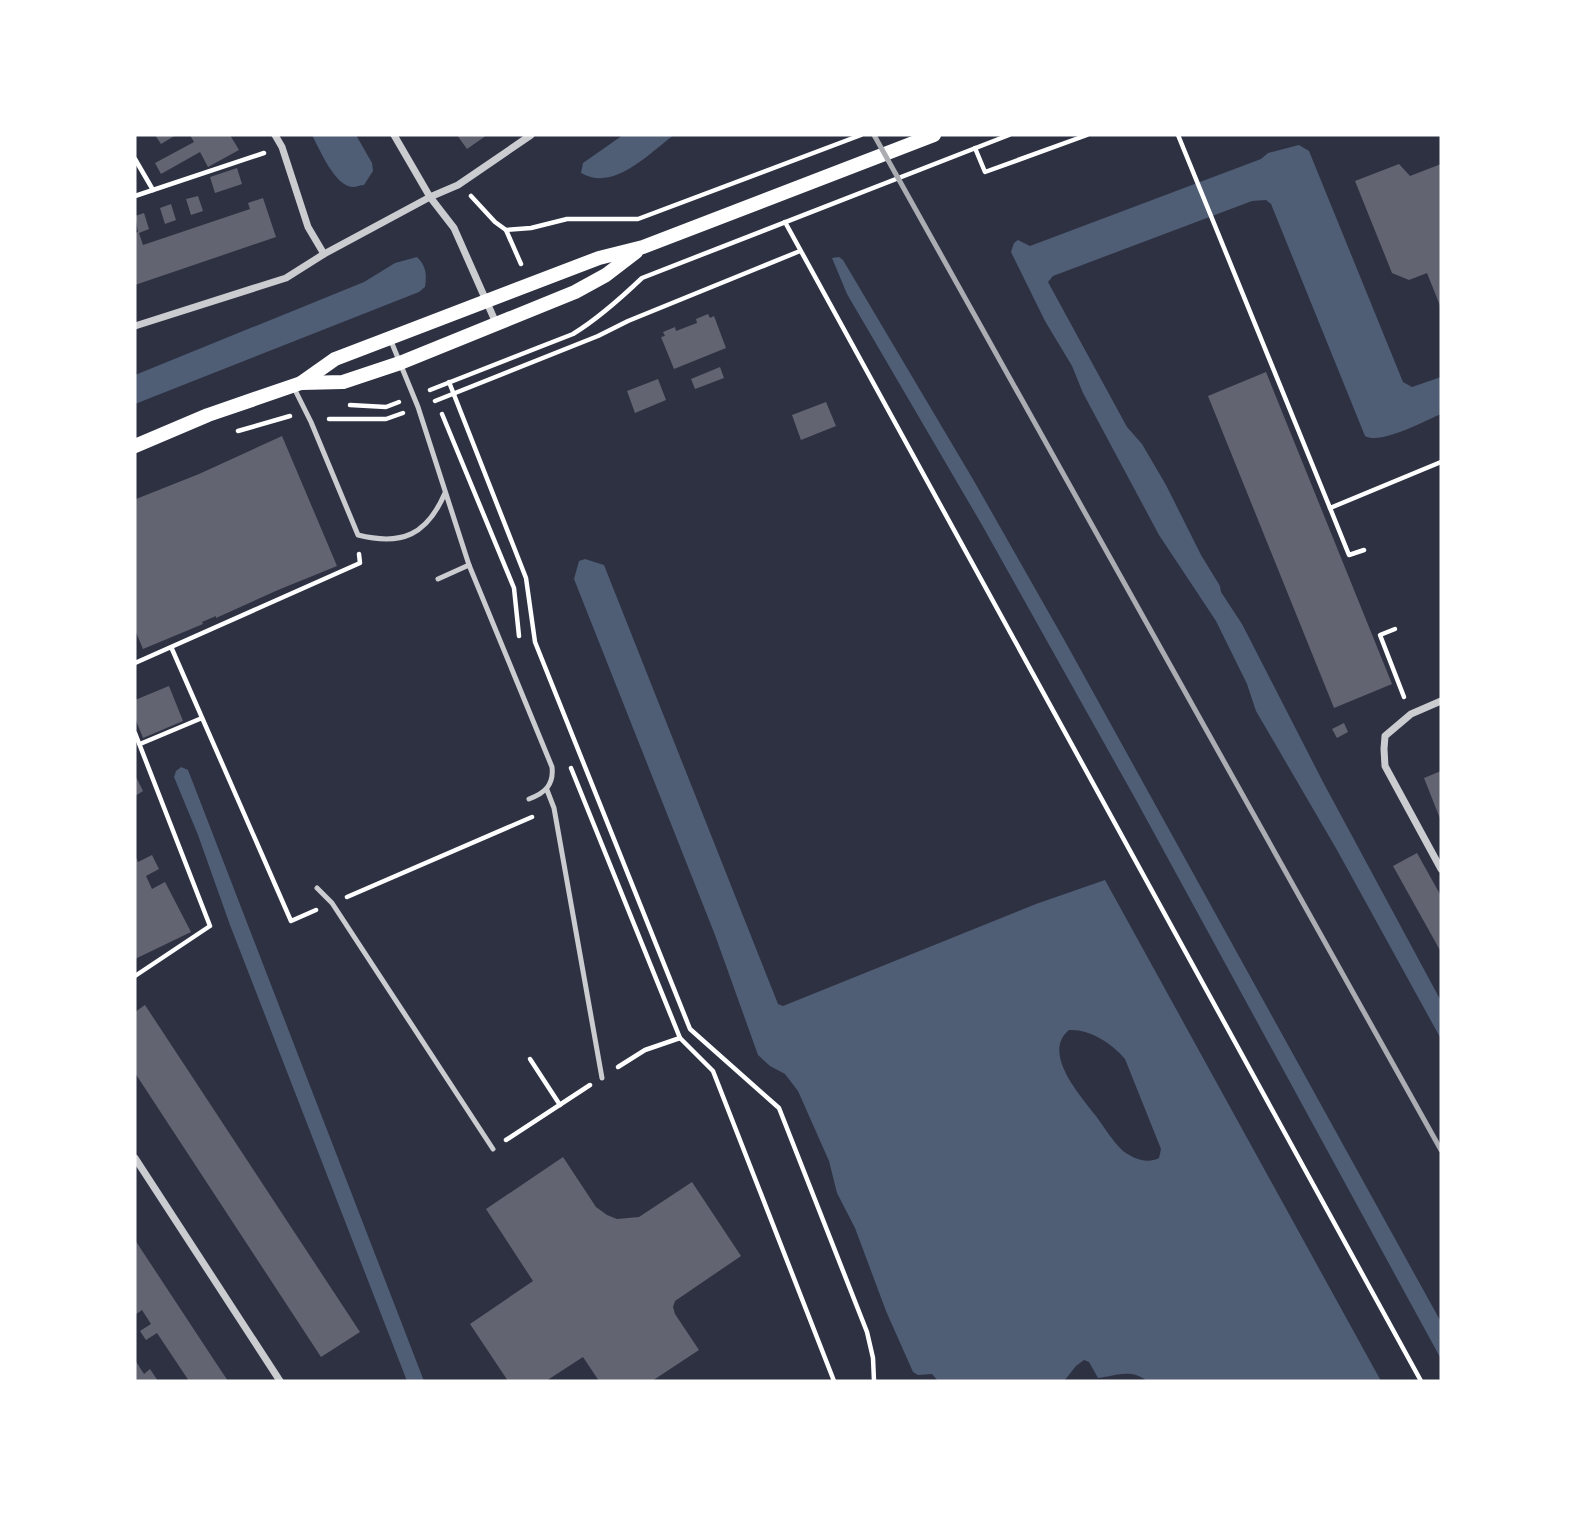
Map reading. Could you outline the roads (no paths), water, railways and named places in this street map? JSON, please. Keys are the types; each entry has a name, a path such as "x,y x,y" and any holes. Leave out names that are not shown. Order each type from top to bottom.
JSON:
{"main road":[{"path":"135,446 208,415 297,384 335,359 599,258 643,247 934,135"},
{"path":"297,384 343,382 400,363 575,292 606,275 643,247"}],"street":[{"path":"275,135 282,147 308,226 324,254"},
{"path":"394,135 430,197 454,228 496,324"},
{"path":"135,327 286,278 324,254 430,197 458,185 531,135"},
{"path":"1440,865 1385,766 1384,748 1385,736 1411,714 1441,701"},
{"path":"135,1158 280,1381"}],"lane":[{"path":"390,338 418,407 469,565 552,767 553,775 547,790 529,799"},
{"path":"297,384 358,535 380,540 403,537 422,527 438,511 445,493"},
{"path":"438,579 469,565"},
{"path":"547,790 554,808 602,1078"},
{"path":"317,888 332,904 493,1149"}],"water":[{"path":"312,135 356,135 372,163 373,171 364,185 353,187 340,181 328,166"},
{"path":"623,135 674,135 642,160 618,174 593,178 581,173 583,163"},
{"path":"1299,145 1309,151 1403,382 1412,387 1441,377 1441,414 1392,435 1372,438 1365,436 1271,204 1266,200 1252,201 1053,276 1048,282 1127,427 1142,444 1166,485 1221,592 1242,624 1323,782 1441,1001 1441,1039 1337,850 1256,711 1247,684 1216,621 1159,535 1011,252 1018,240 1030,246 1261,159 1268,153"},
{"path":"417,257 426,274 425,287 419,292 135,404 135,375 364,282 395,263"},
{"path":"839,257 974,481 1066,643 1441,1322 1441,1359 1136,800 982,525 847,294 832,258"},
{"path":"585,559 604,565 778,1004 783,1006 1036,904 1105,880 1381,1381 1147,1381 1129,1374 1098,1378 1089,1362 1084,1360 1064,1381 938,1381 932,1374 918,1375 913,1372 886,1311 855,1228 837,1193 829,1161 798,1091 785,1074 758,1055 715,935 574,579 579,561","holes":["1069,1030 1100,1038 1125,1059 1161,1149 1159,1158 1141,1160 1123,1151 1073,1086 1061,1062 1059,1050 1062,1039"]},
{"path":"181,767 188,770 424,1381 407,1381 174,777"}],"railway":[{"path":"874,135 1441,1150"}]}
